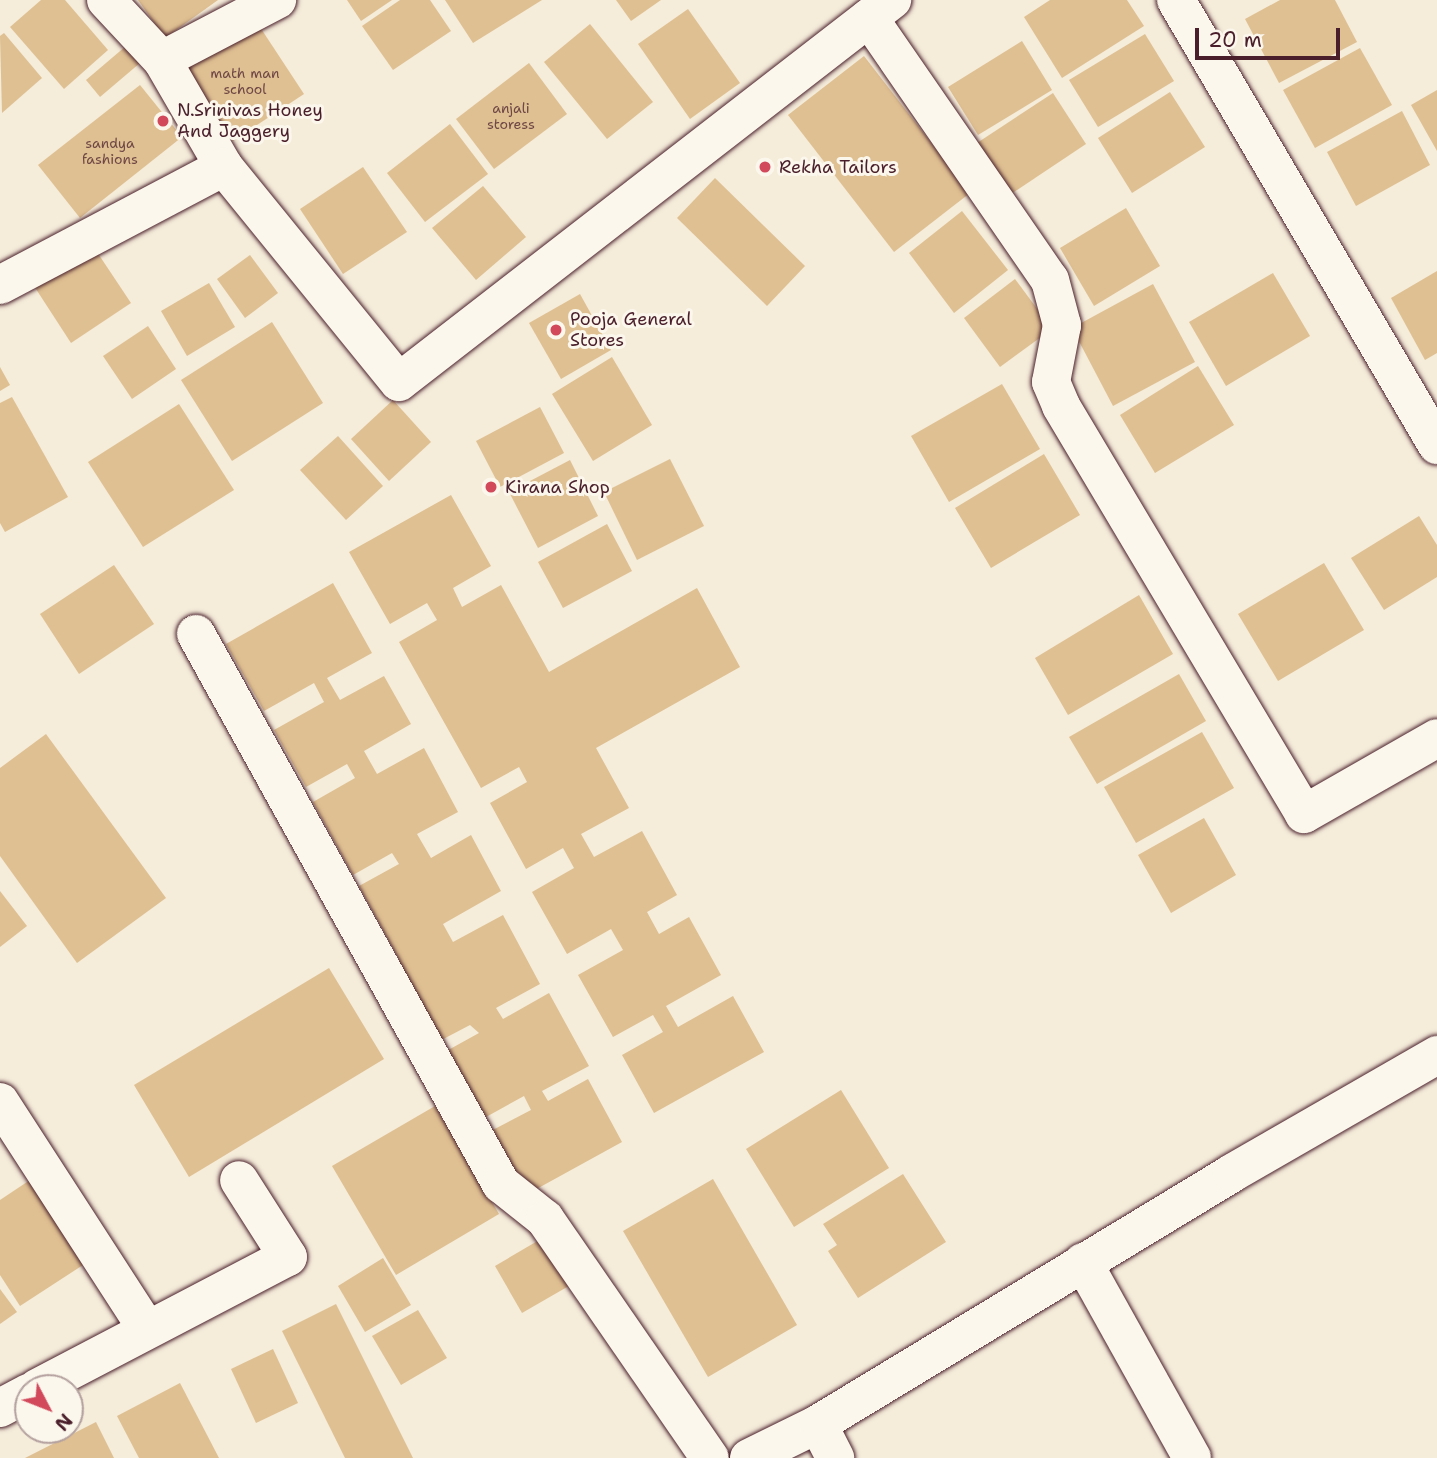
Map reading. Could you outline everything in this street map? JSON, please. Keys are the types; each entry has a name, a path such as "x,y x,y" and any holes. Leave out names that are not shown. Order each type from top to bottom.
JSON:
{"street":[{"path":"106,0 162,60 224,167 399,382 880,9 1050,280 1062,325 1051,382 1060,406 1304,814 1437,738"},
{"path":"162,60 277,0"},
{"path":"1176,0 1437,445"},
{"path":"0,285 224,167"},
{"path":"196,634 501,1184 545,1219 710,1458"},
{"path":"749,1458 818,1424 1083,1262 1437,1055"},
{"path":"0,1102 147,1329"},
{"path":"63,1374 288,1256 239,1180"},
{"path":"1083,1262 1192,1458"},
{"path":"818,1424 835,1458"}],"building":[{"path":"41,0 65,0 108,50 64,89 10,27"},
{"path":"138,0 218,0 165,38"},
{"path":"347,0 392,0 361,21"},
{"path":"400,0 430,0 451,31 393,70 362,26"},
{"path":"445,0 542,0 473,43"},
{"path":"616,0 661,0 631,21"},
{"path":"1050,0 1127,0 1144,26 1062,78 1024,17"},
{"path":"1280,0 1335,0 1357,42 1279,83 1245,19"},
{"path":"688,9 740,83 690,119 638,44"},
{"path":"256,21 304,94 233,141 185,68"},
{"path":"590,24 653,102 607,139 544,62"},
{"path":"4,33 42,78 2,113 0,36"},
{"path":"1145,34 1174,81 1098,127 1069,80"},
{"path":"1022,41 1052,90 978,135 948,87"},
{"path":"126,46 140,63 100,97 86,80"},
{"path":"1360,48 1392,105 1315,148 1283,90"},
{"path":"864,56 970,193 894,252 788,115"},
{"path":"529,63 567,114 494,169 456,119"},
{"path":"140,85 182,137 80,218 38,165"},
{"path":"1437,90 1437,151 1411,105"},
{"path":"1170,92 1205,147 1132,193 1098,138"},
{"path":"1053,93 1086,144 1011,194 977,143"},
{"path":"1402,111 1430,165 1356,206 1327,152"},
{"path":"450,124 488,174 425,222 387,173"},
{"path":"363,167 407,232 343,274 300,209"},
{"path":"715,178 805,266 767,306 677,218"},
{"path":"483,186 526,237 476,280 432,228"},
{"path":"1126,208 1160,266 1094,306 1060,248"},
{"path":"962,211 1008,270 954,313 909,253"},
{"path":"93,246 131,303 71,343 34,286"},
{"path":"250,255 278,293 245,318 217,279"},
{"path":"1437,271 1437,353 1425,360 1391,298"},
{"path":"1273,273 1310,336 1226,386 1189,322"},
{"path":"1015,279 1052,329 1000,367 964,318"},
{"path":"209,283 235,327 187,356 161,311"},
{"path":"1153,284 1195,362 1113,406 1072,328"},
{"path":"580,294 611,350 561,379 529,323"},
{"path":"272,322 323,403 232,461 181,380"},
{"path":"148,326 176,369 132,399 103,356"},
{"path":"612,357 652,425 593,461 552,394"},
{"path":"1198,366 1234,425 1155,473 1120,415"},
{"path":"0,367 10,385 0,391"},
{"path":"1002,384 1040,449 949,502 911,436"},
{"path":"12,397 68,497 5,532 0,523 0,403"},
{"path":"393,400 431,442 389,481 351,439"},
{"path":"179,404 234,490 143,547 88,462"},
{"path":"540,407 564,453 500,487 476,441"},
{"path":"338,436 383,486 346,520 300,470"},
{"path":"1044,454 1080,515 991,568 955,508"},
{"path":"670,459 704,526 637,560 604,492"},
{"path":"570,460 598,516 538,548 509,492"},
{"path":"451,495 491,566 453,588 462,607 501,585 549,672 697,588 740,667 596,748 629,808 581,834 594,857 642,831 677,895 647,912 659,934 689,917 721,975 666,1006 678,1027 733,996 764,1052 654,1113 622,1055 663,1032 653,1015 613,1037 578,975 623,950 611,929 567,954 532,892 574,868 563,848 526,869 490,803 527,782 519,767 481,788 399,642 437,620 427,603 390,624 349,552"},
{"path":"1419,516 1437,545 1437,577 1384,610 1351,558"},
{"path":"607,524 632,571 563,608 538,562"},
{"path":"1324,563 1364,630 1278,681 1238,614"},
{"path":"114,565 154,624 79,674 40,614"},
{"path":"333,583 372,653 327,678 340,700 384,676 411,724 364,751 377,774 424,748 458,812 417,834 431,858 471,835 501,891 443,924 453,942 503,915 540,984 496,1008 503,1019 549,993 589,1066 542,1091 548,1101 588,1079 622,1142 522,1197 487,1133 531,1110 524,1096 477,1122 441,1054 479,1033 470,1025 430,1046 387,967 400,961 359,886 399,864 392,853 353,875 313,802 355,778 347,764 306,787 274,730 324,702 314,683 264,711 226,644"},
{"path":"1139,595 1173,654 1068,715 1035,658"},
{"path":"1179,674 1206,721 1097,784 1069,737"},
{"path":"1202,732 1234,788 1136,843 1104,787"},
{"path":"46,734 166,898 77,963 0,856 0,768"},
{"path":"1204,818 1236,875 1171,913 1138,855"},
{"path":"0,891 27,926 0,947"},
{"path":"329,968 384,1059 189,1177 134,1085"},
{"path":"841,1090 889,1168 794,1227 746,1149"},
{"path":"435,1106 499,1214 396,1275 332,1166"},
{"path":"903,1174 946,1242 858,1298 828,1251 837,1245 823,1224"},
{"path":"713,1179 797,1325 708,1377 623,1231"},
{"path":"30,1180 83,1265 20,1306 0,1275 0,1200"},
{"path":"546,1236 574,1283 522,1313 495,1266"},
{"path":"383,1258 411,1305 365,1332 338,1286"},
{"path":"0,1289 17,1312 0,1324"},
{"path":"336,1304 413,1458 345,1458 282,1331"},
{"path":"418,1310 447,1358 401,1385 372,1336"},
{"path":"273,1349 298,1403 256,1423 231,1369"},
{"path":"180,1383 219,1458 139,1458 117,1416"},
{"path":"96,1422 114,1458 25,1458 53,1444 84,1444 84,1428"}],"place":[{"name":"N.Srinivas Honey And Jaggery","path":"163,121"},
{"name":"Rekha Tailors","path":"765,167"},
{"name":"Pooja General Stores","path":"556,330"},
{"name":"Kirana Shop","path":"491,487"}]}
